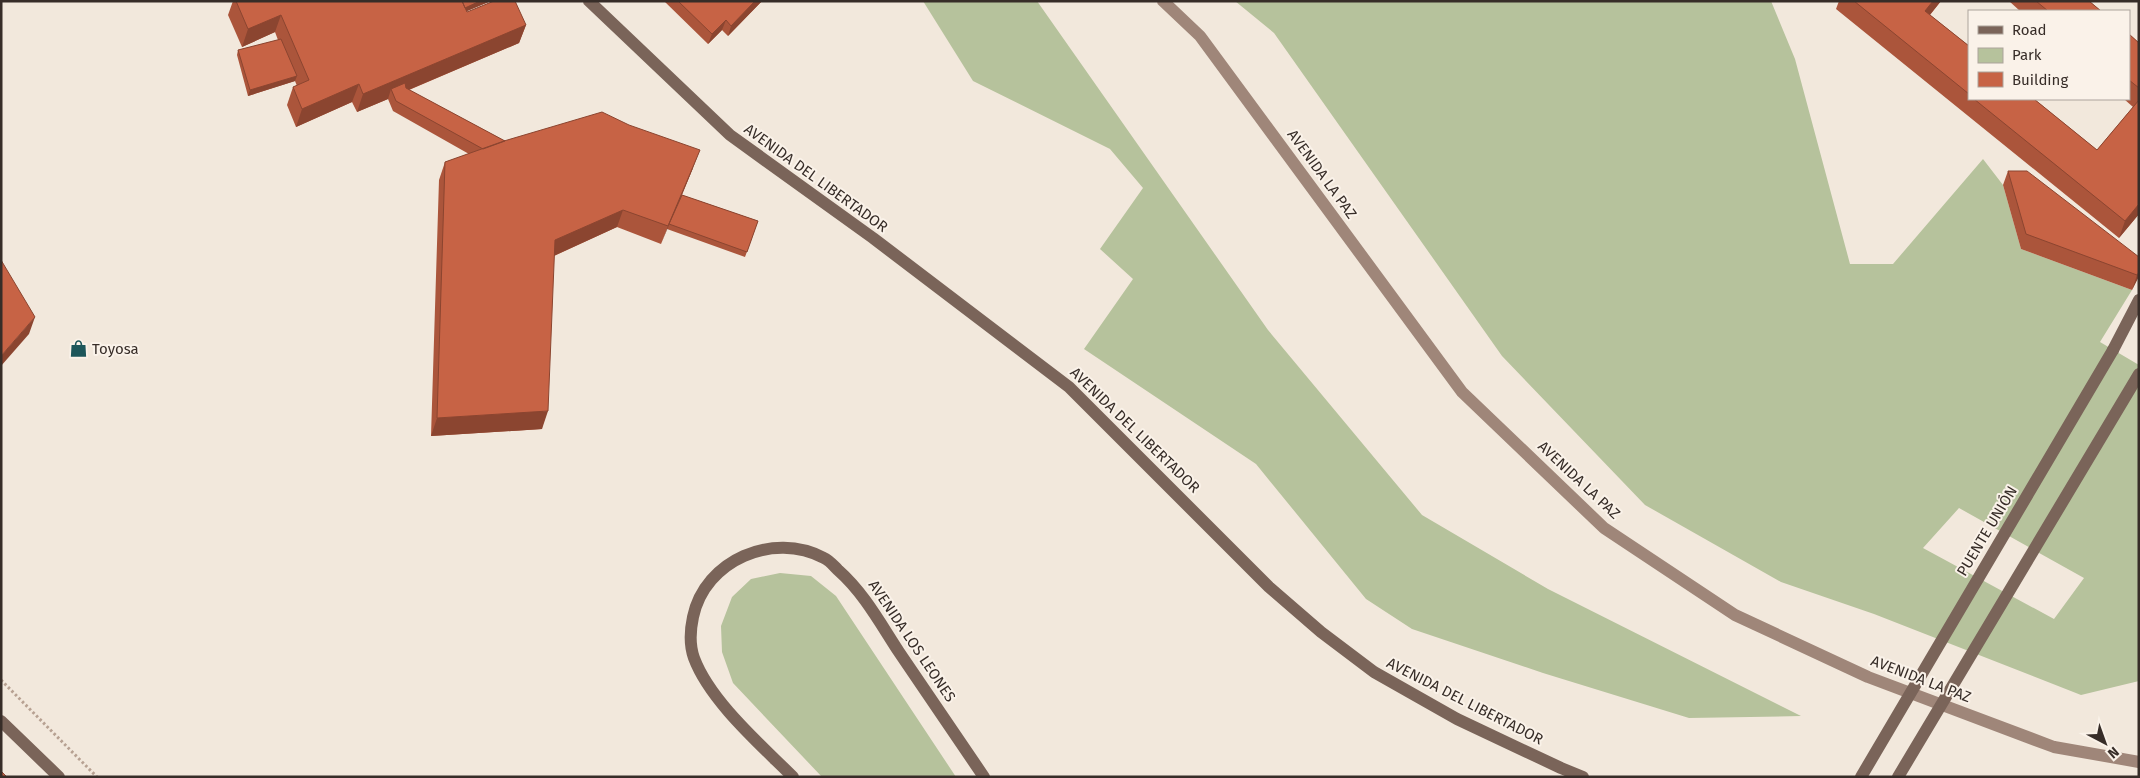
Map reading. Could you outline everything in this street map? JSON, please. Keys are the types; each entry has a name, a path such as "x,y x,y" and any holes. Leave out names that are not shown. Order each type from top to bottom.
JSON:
{"main road":[{"name":"AVENIDA DEL LIBERTADOR","path":"589,1 730,135 873,238 1069,387 1269,587 1321,632 1374,672 1457,719 1583,777"},
{"name":"AVENIDA LA PAZ","path":"1163,1 1200,36 1462,392 1604,528 1734,614 1868,677 2054,747 2139,762"},
{"name":"PUENTE UNIÓN","path":"1861,777 2113,350 2139,300"},
{"path":"1898,777 2139,374"},
{"name":"AVENIDA LOS LEONES","path":"793,777 734,716 706,681 694,658 690,634 695,606 709,581 732,560 764,548 797,549 825,558 855,585 984,777"},
{"path":"1,721 59,777"}],"path":[{"path":"1,680 97,777"}],"green space":[{"path":"923,1 1037,1 1268,330 1422,515 1548,589 1801,716 1689,718 1543,673 1412,629 1366,599 1256,464 1084,349 1133,279 1100,249 1143,188 1110,149 973,81"},
{"path":"1235,1 1771,1 1795,59 1850,264 1893,264 1983,159 2003,185 2021,249 2132,290 2100,342 2139,365 2139,681 2081,695 1874,614 1781,582 1645,505 1502,356 1274,33","holes":["1959,508 2084,578 2054,619 1923,548"]},
{"path":"780,573 811,576 836,596 956,777 822,777 733,683 722,652 721,626 732,597 751,579"}],"building":[{"path":"236,1 462,1 467,12 494,1 515,1 526,25 363,94 359,84 302,109 293,87 309,80 281,15 248,29"},
{"path":"462,1 480,1 465,8"},
{"path":"678,1 755,1 731,26 726,20 712,34"},
{"path":"1854,1 1933,1 1925,11 1968,45 1968,93"},
{"path":"2036,1 2089,1 2100,10 2047,10"},
{"path":"2130,35 2139,43 2139,88 2130,81"},
{"path":"281,39 297,76 250,90 238,50"},
{"path":"405,83 406,88 505,141 483,149 396,101 391,89"},
{"path":"1975,100 2035,100 2097,150 2139,100 2139,204 2125,221"},
{"path":"602,112 629,125 700,150 668,226 623,210 555,240 548,411 437,418 445,162 504,141"},
{"path":"2008,171 2027,171 2139,257 2139,272 2137,275 2026,234"},
{"path":"682,195 758,221 747,252 669,224"},
{"path":"1,260 35,317 1,356"},
{"path":"1,771 7,777 1,777"}],"place":[{"name":"Toyosa","path":"78,349"}]}
